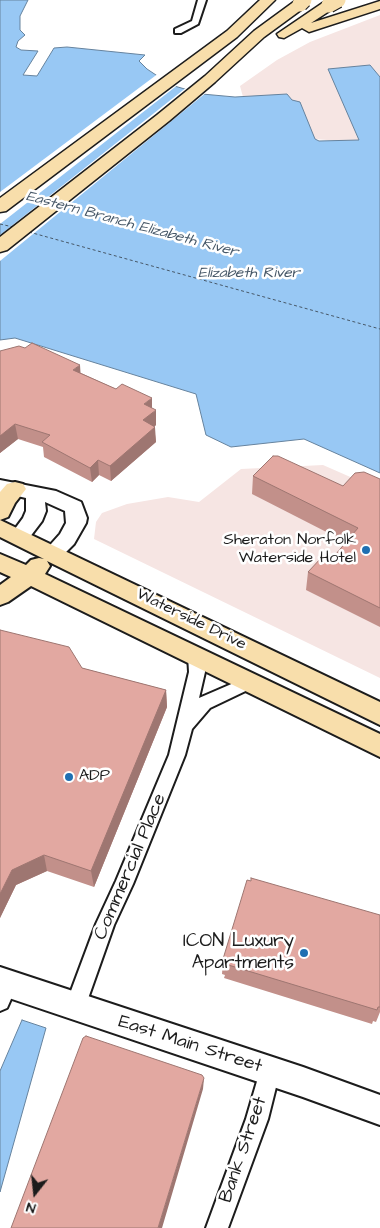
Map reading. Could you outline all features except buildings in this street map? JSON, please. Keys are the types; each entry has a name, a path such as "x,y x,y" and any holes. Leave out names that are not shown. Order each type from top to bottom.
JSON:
{"highway":[{"path":"212,48 224,32 255,0"},
{"path":"0,207 232,34 268,0"},
{"path":"0,246 210,79 259,34 300,1 331,2 357,0"},
{"path":"210,79 334,3"},
{"path":"261,47 310,28 380,5"}],"main road":[{"name":"Waterside Drive","path":"10,533 380,714"},
{"path":"0,558 10,533"},
{"path":"0,596 29,575 53,553"},
{"name":"Waterside Drive","path":"0,562 196,655 380,746"}],"street":[{"path":"178,31 195,22 202,0"},
{"path":"9,497 36,511 32,521 10,533"},
{"path":"9,497 62,500 76,510 77,518 74,528 67,539 53,553"},
{"name":"Commercial Place","path":"75,1007 105,924 124,884 177,756 197,672 196,655"},
{"name":"Commercial Place","path":"185,727 204,704 250,682"},
{"name":"East Main Street","path":"3,988 75,1007 270,1071 380,1110"},
{"name":"Bank Street","path":"217,1228 257,1120 270,1071"}],"shaded area":[{"path":"380,15 380,144 301,138 243,97 240,86 277,60 310,42"},
{"path":"323,465 380,490 380,678 94,539 96,522 102,513 127,504 168,497 199,502 241,469"}],"water":[{"name":"Elizabeth River","path":"0,0 28,0 20,16 20,30 25,35 18,41 16,47 21,50 38,51 23,75 37,76 54,48 67,47 145,55 139,61 147,69 171,85 202,94 235,97 287,94 292,100 300,102 315,139 319,141 359,140 328,69 370,65 380,77 380,473 304,439 231,447 206,435 196,394 15,338 0,340"},
{"path":"22,1020 46,1028 0,1192 0,1071"}],"pier":[{"path":"159,73 172,82 179,84 0,224 0,192"},
{"path":"187,87 207,92 0,261 0,235"}],"ferry route":[{"path":"0,224 13,227"},
{"path":"29,232 380,329"}],"place":[{"name":"Sheraton Norfolk Waterside Hotel","path":"366,550"},
{"name":"ADP","path":"69,777"},
{"name":"ICON Luxury Apartments","path":"304,953"}],"water label":[{"name":"Eastern Branch Elizabeth River","path":"132,225"}]}
